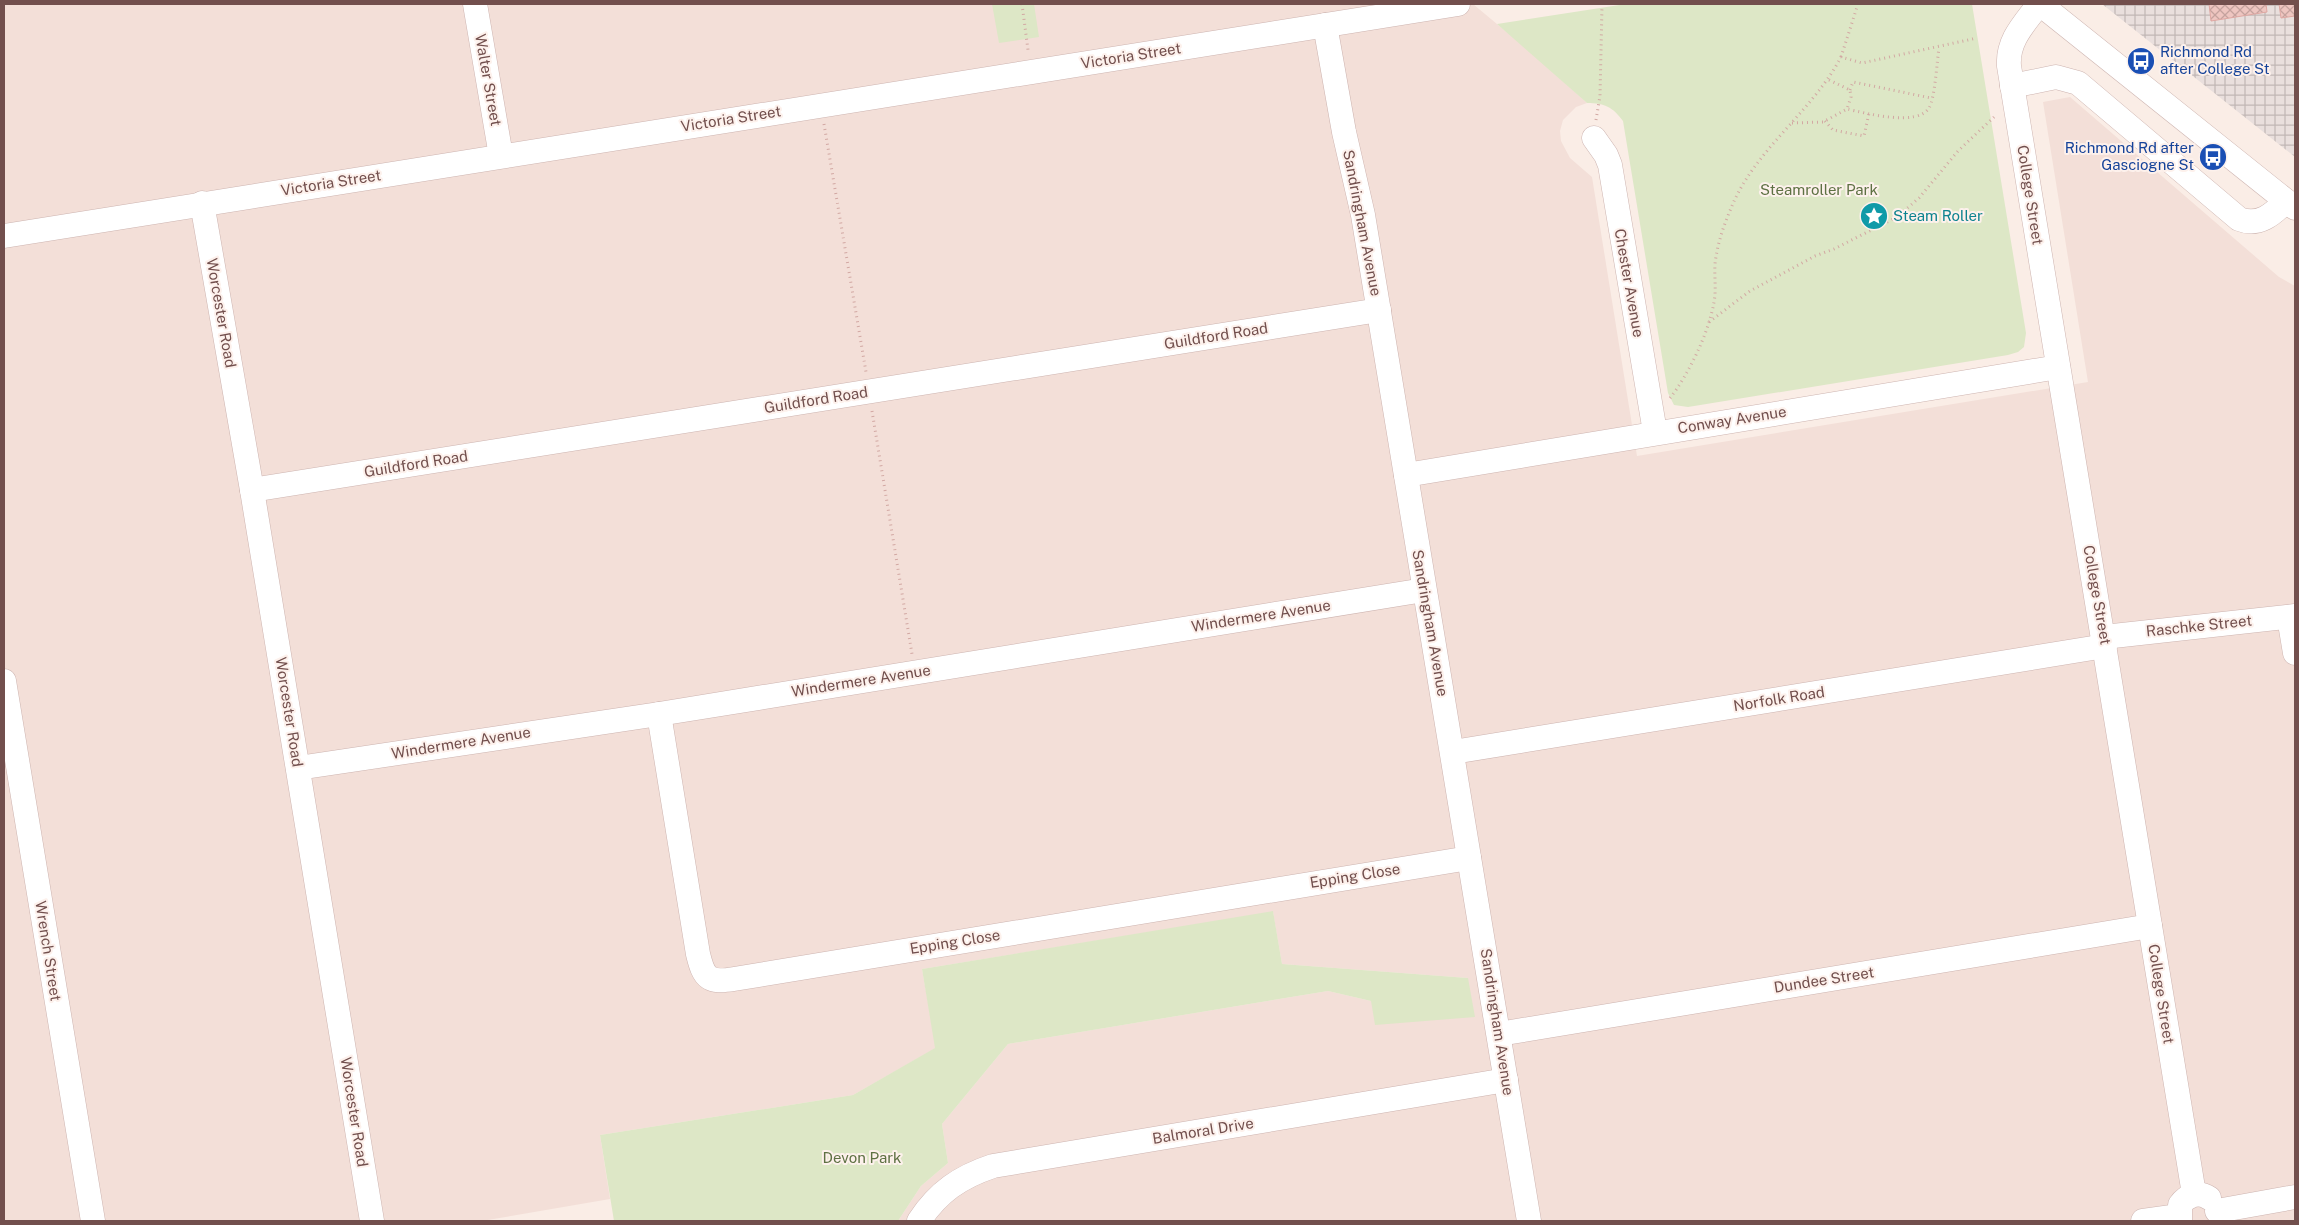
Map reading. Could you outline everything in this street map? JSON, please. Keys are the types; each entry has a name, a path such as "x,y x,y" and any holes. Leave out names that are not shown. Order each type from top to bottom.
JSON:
{"street":[{"name":"Walter Street","path":"475,4 500,156"},
{"name":"Victoria Street","path":"4,236 1458,4"},
{"name":"College Street","path":"2039,4 2010,46 2008,57 2194,1194"},
{"path":"2012,86 2056,77 2078,83 2239,219 2250,222 2264,219 2290,204 2039,4"},
{"name":"Sandringham Avenue","path":"1325,25 1344,132 1363,215 1529,1221"},
{"name":"Chester Avenue","path":"1594,138 1606,155 1610,166 1653,422"},
{"name":"Worcester Road","path":"202,203 252,490 372,1221"},
{"name":"Guildford Road","path":"252,490 1379,310"},
{"name":"Conway Avenue","path":"1406,476 1653,422 2058,367"},
{"name":"Windermere Avenue","path":"298,768 659,714 1424,590"},
{"path":"2292,617 2295,653"},
{"name":"Raschke Street","path":"2105,641 2292,617"},
{"name":"Norfolk Road","path":"1453,752 2105,641"},
{"name":"Wrench Street","path":"4,681 93,1221"},
{"name":"Epping Close","path":"659,714 698,954 705,975 712,980 744,977 1470,858"},
{"name":"Dundee Street","path":"1499,1034 2150,926"},
{"name":"Balmoral Drive","path":"919,1221 937,1197 950,1186 962,1178 993,1166 1506,1080"},
{"path":"2142,1221 2180,1219 2184,1200 2194,1194 2211,1199 2216,1216 2295,1197"}],"path":[{"path":"1022,4 1028,50"},
{"path":"1653,422 1678,388 1709,322 1714,300 1716,257 1735,201 1747,177 1829,80 1841,57 1858,4"},
{"path":"1594,138 1600,96 1602,6"},
{"path":"1841,57 1862,63 1939,48 1977,38"},
{"path":"1792,123 1825,121 1847,109 1885,117 1917,116 1928,110 1939,48"},
{"path":"1829,80 1850,90"},
{"path":"1847,109 1853,82 1931,98"},
{"path":"1825,121 1834,130 1864,136 1868,113"},
{"path":"1709,322 1750,291 1814,256 1834,249 1896,217 1919,198 1958,151 1994,117"},
{"path":"824,123 866,373"},
{"path":"872,409 914,672"}],"shaded area":[{"path":"4,4 1473,4 1587,103 1576,107 1563,120 1560,131 1561,141 1570,158 1592,177 1637,456 2088,382 2043,102 2070,97 2279,277 2295,286 2295,1221 898,1221 921,1186 948,1163 942,1124 1008,1044 1328,991 1371,1001 1468,978 1282,964 1273,912 922,969 936,1048 853,1095 600,1135 610,1199 482,1221 4,1221"},
{"path":"2102,4 2295,4 2295,157"}],"green space":[{"path":"992,4 1034,4 1039,37 999,43"},
{"name":"Steamroller Park","path":"1626,4 1972,4 2026,333 2024,347 2018,352 2008,355 1688,407 1674,405 1668,393 1623,121 1616,112 1608,107 1587,103 1497,24"},
{"name":"Devon Park","path":"1273,911 1282,964 1468,978 1475,1017 1375,1025 1371,1001 1328,991 1008,1044 942,1124 948,1163 921,1186 898,1221 614,1221 600,1135 853,1095 935,1048 922,969"}],"building":[{"path":"2209,4 2266,4 2267,12 2211,21"},
{"path":"2279,4 2295,4 2295,16 2281,18"}],"place":[{"name":"Richmond Rd after College St","path":"2141,61"},
{"name":"Richmond Rd after Gasciogne St","path":"2213,157"},
{"name":"Steam Roller","path":"1874,216"}]}
